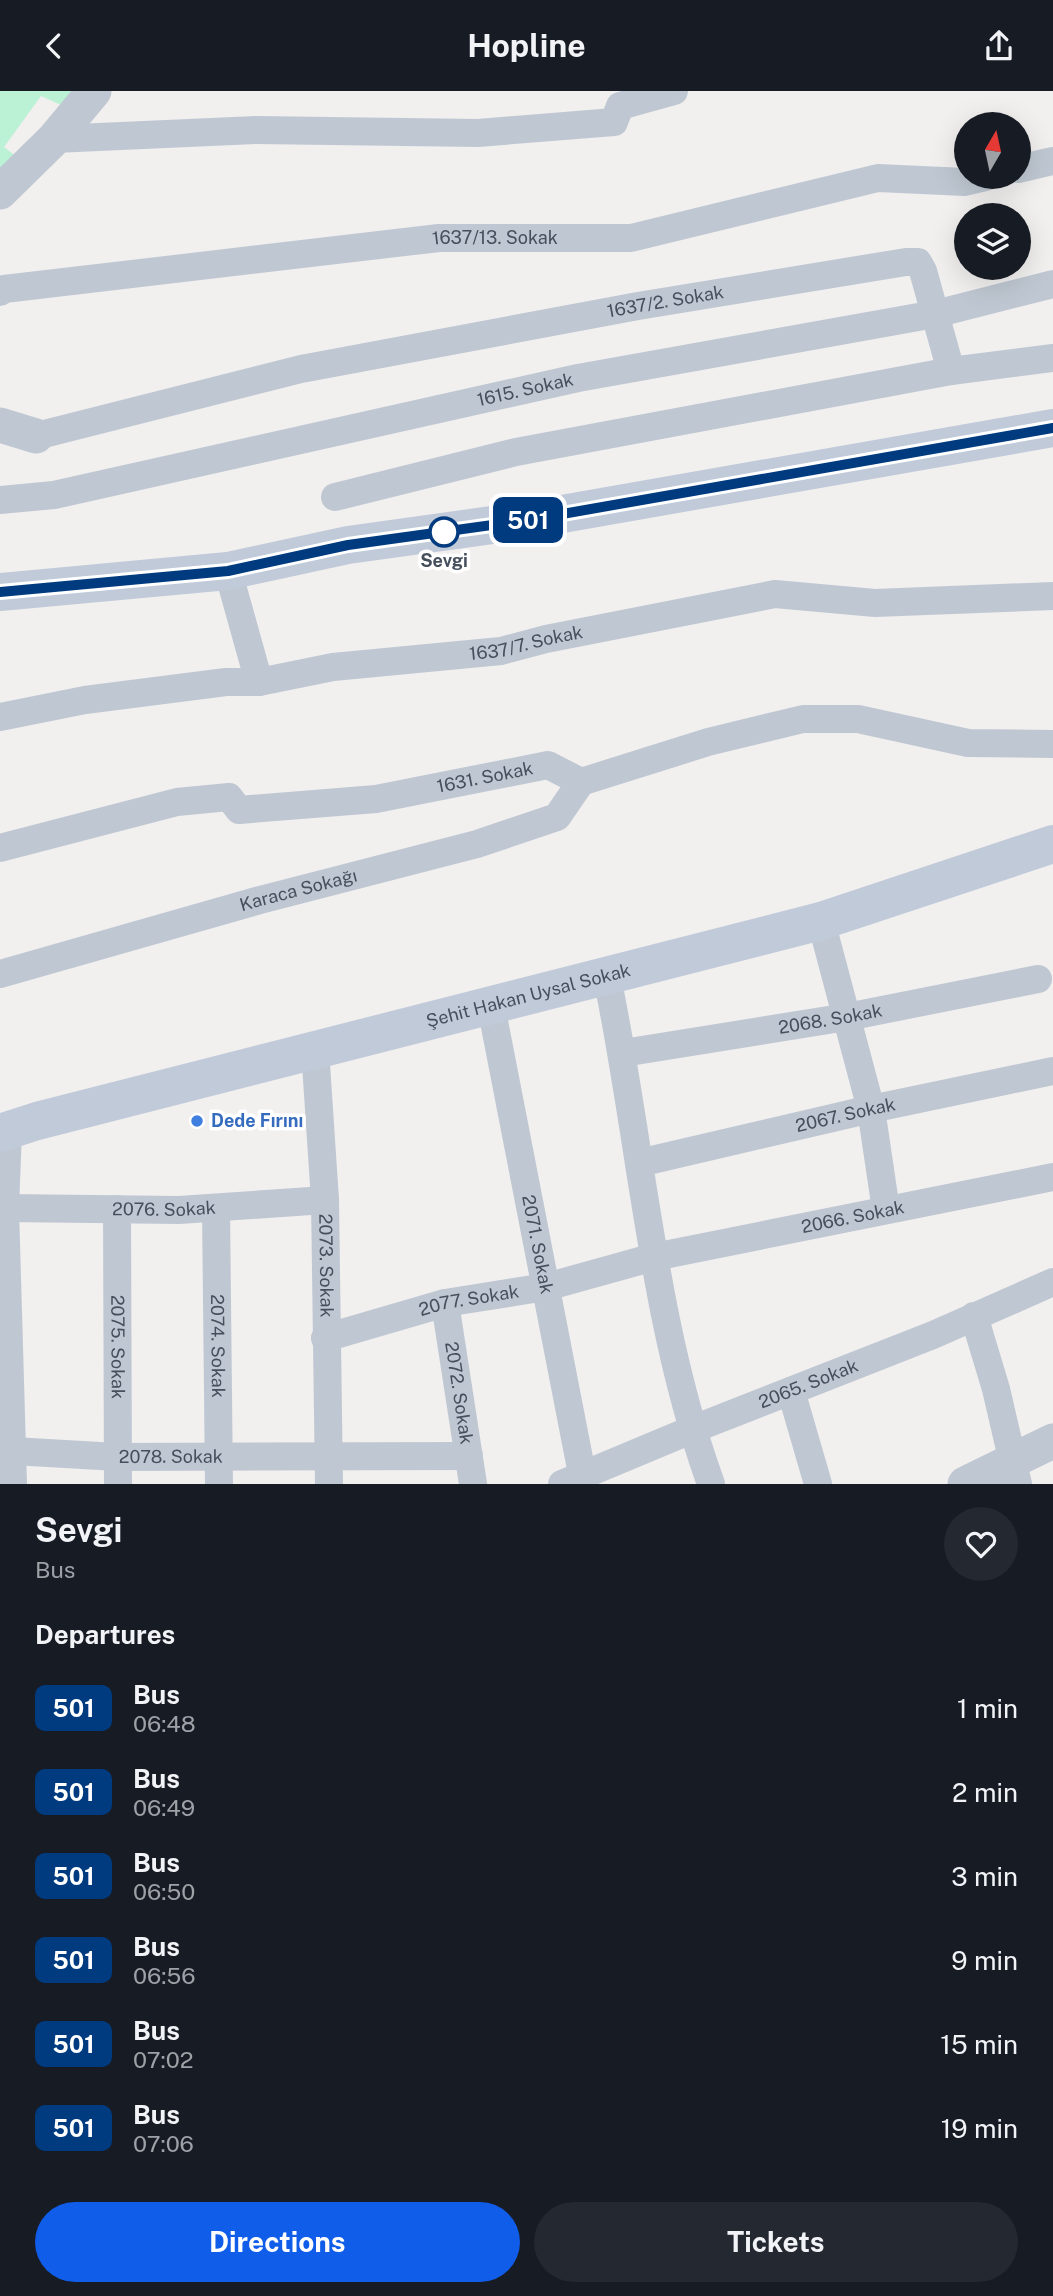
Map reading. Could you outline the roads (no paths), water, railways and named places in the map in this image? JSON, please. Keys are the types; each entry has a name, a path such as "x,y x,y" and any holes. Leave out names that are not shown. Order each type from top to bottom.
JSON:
{"main road":[{"path":"0,592 228,571 348,545 528,520 1053,428"},
{"name":"Şehit Hakan Uysal Sokak","path":"4,1132 37,1121 315,1049 821,922 1053,844"}],"street":[{"path":"0,192 54,139 94,91"},
{"path":"54,139 256,130 478,133 614,122 620,106 674,91"},
{"path":"1031,166 1053,161"},
{"name":"1637/13. Sokak","path":"0,292 4,289 439,238 631,238 878,178 954,181"},
{"name":"1637/2. Sokak","path":"36,436 301,369 638,306 906,262 918,262 951,371"},
{"name":"1615. Sokak","path":"0,500 54,495 578,378 935,314 1053,284"},
{"path":"335,497 516,451 951,371 1053,358"},
{"path":"0,425 36,436"},
{"path":"228,571 259,682"},
{"name":"1637/7. Sokak","path":"0,717 85,700 226,682 259,682 333,667 501,651 546,639 775,594 875,603 1053,596"},
{"path":"581,782 708,742 803,719 859,719 968,743 1053,744"},
{"name":"1631. Sokak","path":"0,848 177,802 229,797 239,810 376,799 548,765 581,782"},
{"name":"Karaca Sokağı","path":"0,974 260,900 477,844 557,817 581,782"},
{"path":"821,922 871,1108 886,1210"},
{"path":"607,977 623,1053 654,1257 691,1430 711,1484"},
{"name":"2068. Sokak","path":"623,1053 847,1017 1038,979"},
{"name":"2071. Sokak","path":"491,1006 546,1287 576,1482"},
{"name":"2073. Sokak","path":"315,1049 324,1200 329,1471"},
{"name":"2067. Sokak","path":"639,1163 871,1108 1053,1072"},
{"path":"4,1132 13,1484"},
{"name":"2066. Sokak","path":"654,1257 1053,1177"},
{"name":"2076. Sokak","path":"5,1208 216,1208 324,1200"},
{"name":"2074. Sokak","path":"216,1208 218,1470"},
{"name":"2075. Sokak","path":"117,1209 117,1470"},
{"name":"2077. Sokak","path":"326,1338 445,1303 546,1287 654,1257"},
{"name":"2065. Sokak","path":"576,1482 691,1430 1053,1282"},
{"name":"2072. Sokak","path":"445,1303 471,1470"},
{"path":"974,1316 1016,1472"},
{"path":"791,1391 818,1484"},
{"path":"965,1484 1016,1472 1053,1441"},
{"name":"2078. Sokak","path":"13,1451 117,1470 471,1470"}],"place":[{"name":"Sevgi","path":"444,532"},
{"name":"Dede Fırını","path":"197,1121"}]}
